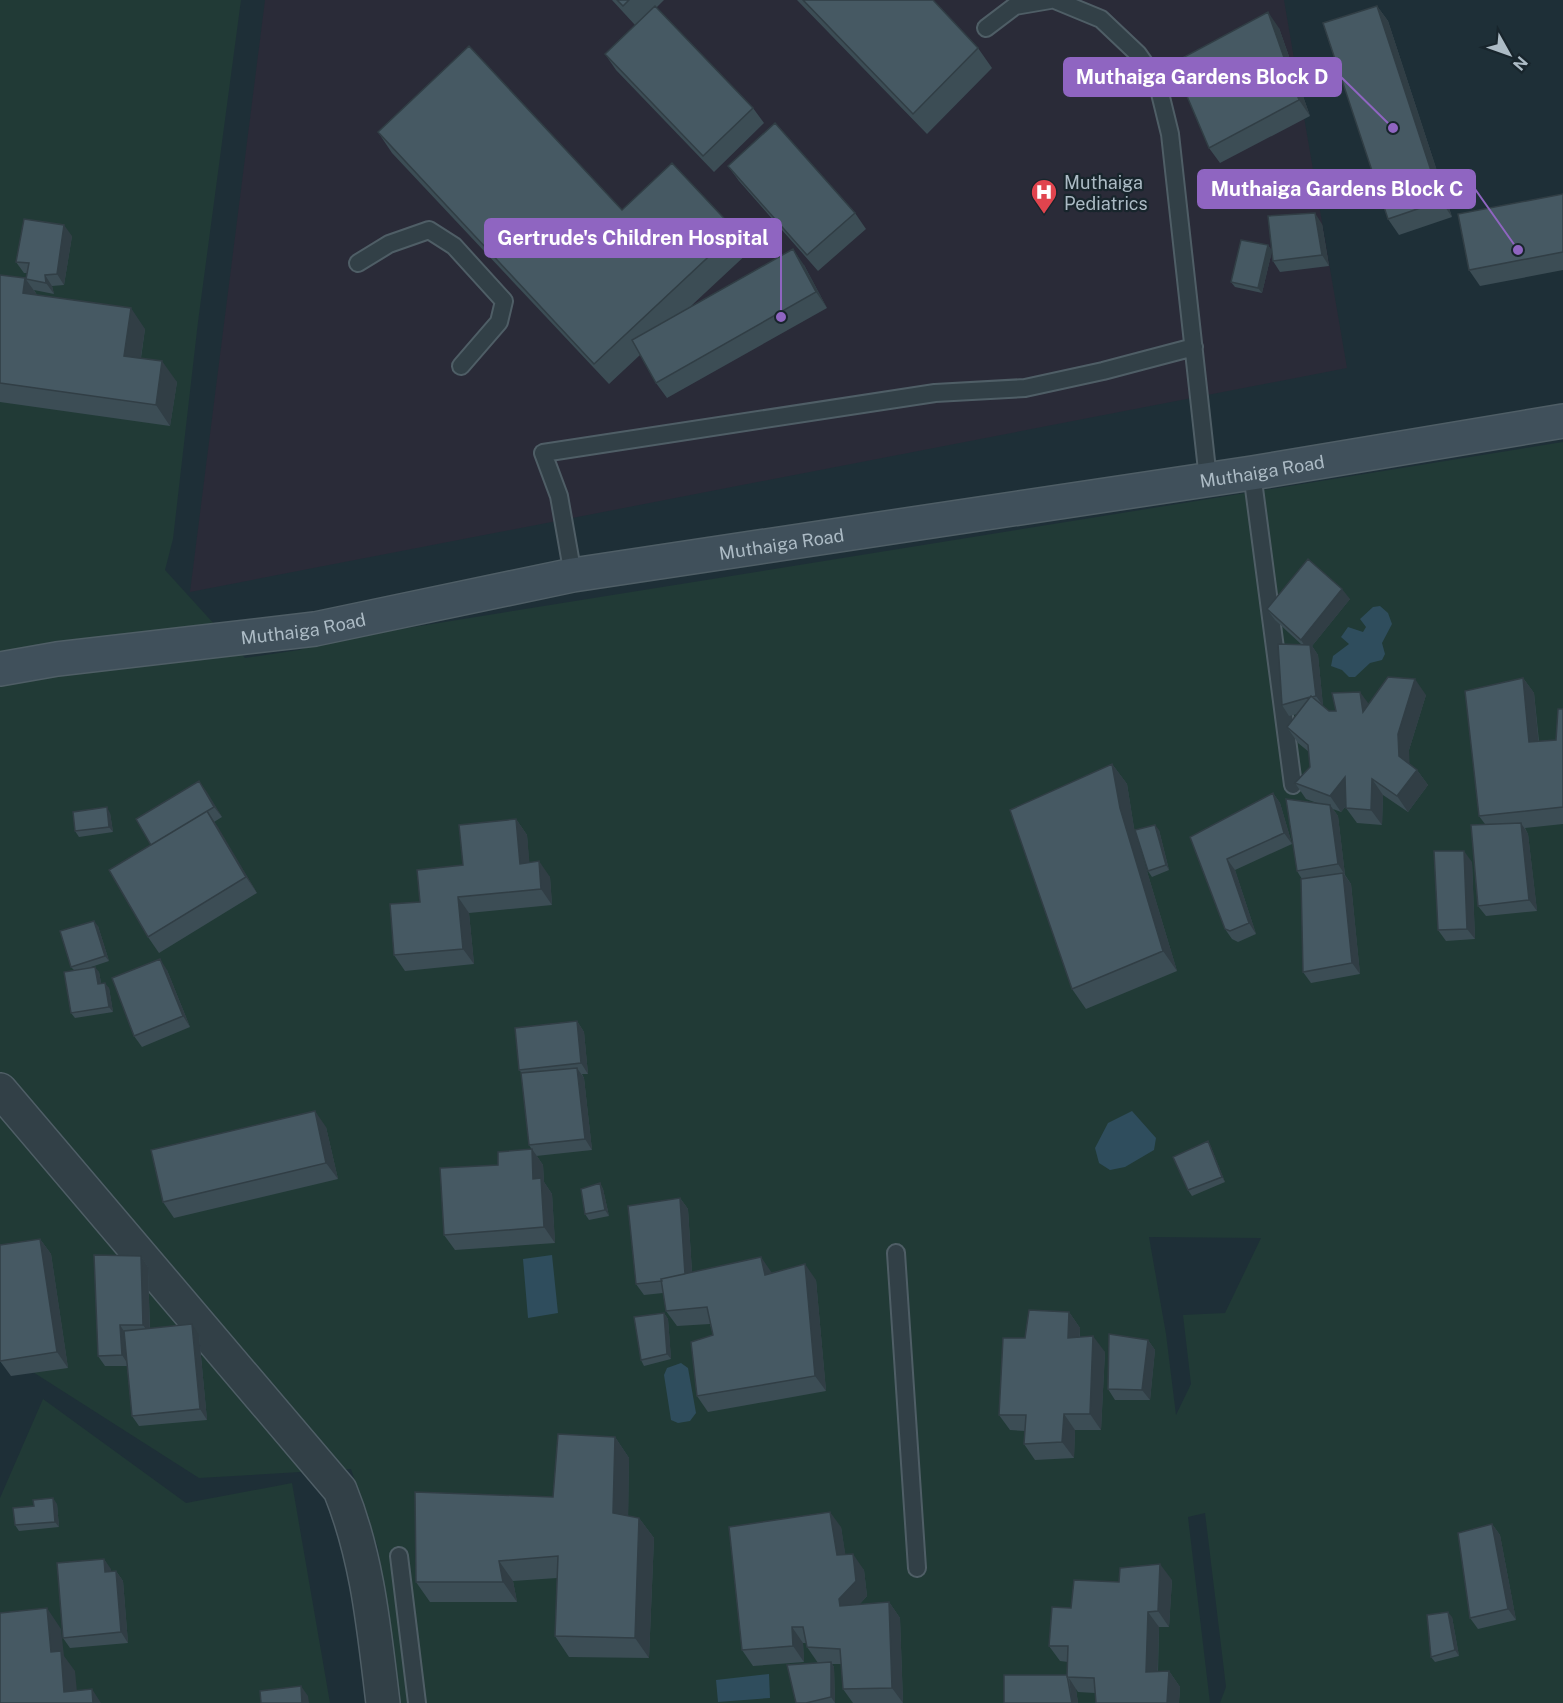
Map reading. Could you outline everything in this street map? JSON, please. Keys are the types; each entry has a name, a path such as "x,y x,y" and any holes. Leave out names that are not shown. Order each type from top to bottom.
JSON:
{"main road":[{"name":"Muthaiga Road","path":"0,669 57,659 315,629 573,575 1252,473 1563,421"}],"street":[{"path":"0,1090 340,1490 352,1520 370,1592 383,1703"}],"lane":[{"path":"986,28 1015,6 1050,0"},
{"path":"1055,0 1101,20 1138,54 1156,81 1170,134 1208,479"},
{"path":"358,262 389,244 429,230 454,246 504,301 499,322 461,366"},
{"path":"573,575 559,496 543,453 935,393 1025,388 1103,371 1194,347"},
{"path":"1252,473 1293,785"},
{"path":"896,1252 917,1568"},
{"path":"399,1556 417,1703"}],"shaded area":[{"path":"265,0 1284,0 1347,368 190,592"},
{"path":"1380,606 1388,613 1392,624 1382,643 1385,654 1382,660 1370,663 1355,677 1349,677 1342,670 1331,666 1333,656 1349,644 1341,637 1348,627 1363,632 1366,627 1360,619 1373,607"},
{"path":"1132,1111 1156,1138 1154,1150 1125,1167 1110,1170 1099,1163 1095,1148 1108,1123"},
{"path":"552,1255 558,1313 528,1318 523,1259"},
{"path":"681,1363 688,1368 696,1413 690,1421 678,1423 671,1420 664,1375 667,1368"},
{"path":"769,1674 770,1698 718,1702 716,1680"}],"green space":[{"path":"0,0 241,0 198,322 173,539 165,570 245,658 299,650 327,641 1563,442 1563,1703 1220,1703 1226,1687 1205,1513 1188,1517 1210,1703 397,1703 378,1548 351,1469 199,1478 0,1351","holes":["1149,1237 1261,1238 1225,1313 1183,1315 1191,1384 1176,1415 1166,1334"]},
{"path":"43,1399 186,1503 292,1483 330,1703 0,1703 0,1498"}],"building":[{"path":"617,0 629,0 623,6"},
{"path":"803,0 933,0 978,48 913,114"},
{"path":"655,6 753,108 703,156 605,54"},
{"path":"1377,6 1441,201 1388,219 1323,23"},
{"path":"1268,12 1299,100 1209,148 1173,63"},
{"path":"469,46 622,210 672,163 736,231 594,364 378,132"},
{"path":"775,123 855,213 807,255 728,166"},
{"path":"1563,194 1563,252 1469,270 1458,214"},
{"path":"1315,213 1322,255 1273,261 1268,216"},
{"path":"24,219 64,225 57,274 45,275 46,283 26,279 29,263 16,262"},
{"path":"1241,240 1268,245 1258,288 1231,282"},
{"path":"793,249 816,292 656,383 632,340"},
{"path":"0,275 25,278 23,293 131,308 124,356 162,361 156,405 0,383"},
{"path":"1308,559 1342,589 1301,640 1267,609"},
{"path":"1278,644 1310,645 1316,696 1282,705"},
{"path":"1388,677 1415,679 1398,734 1399,756 1417,770 1397,796 1372,779 1371,810 1346,808 1345,777 1330,796 1295,783 1310,767 1308,745 1287,727 1311,696 1329,711 1336,711 1332,693 1360,692 1363,712"},
{"path":"1523,678 1529,742 1556,740 1558,709 1563,709 1563,807 1479,816 1465,691"},
{"path":"1112,764 1120,808 1163,951 1072,989 1010,810"},
{"path":"199,781 214,807 151,845 136,819"},
{"path":"1273,793 1284,833 1227,859 1249,923 1230,931 1225,929 1190,837"},
{"path":"1286,799 1330,805 1338,864 1297,871"},
{"path":"107,807 109,827 75,831 73,812"},
{"path":"207,811 246,877 148,937 109,870"},
{"path":"516,819 520,864 539,861 541,889 458,897 463,949 394,955 390,904 420,902 417,870 463,865 459,825"},
{"path":"1521,823 1529,900 1478,906 1471,825"},
{"path":"1155,825 1166,865 1148,871 1135,830"},
{"path":"1434,851 1464,851 1467,929 1438,930"},
{"path":"1343,873 1352,963 1303,972 1301,879"},
{"path":"94,921 105,956 71,967 60,931"},
{"path":"160,959 183,1016 134,1036 112,978"},
{"path":"95,967 98,984 105,983 109,1007 71,1013 64,972"},
{"path":"577,1021 581,1063 519,1070 515,1028"},
{"path":"577,1068 585,1139 529,1145 521,1073"},
{"path":"315,1111 326,1163 163,1202 151,1150"},
{"path":"1208,1141 1222,1177 1188,1190 1173,1157"},
{"path":"532,1149 533,1179 541,1178 544,1227 444,1235 440,1168 498,1165 498,1152"},
{"path":"600,1183 605,1210 585,1214 581,1189"},
{"path":"680,1198 685,1274 661,1279 662,1281 636,1284 628,1206"},
{"path":"40,1239 57,1352 0,1361 0,1245"},
{"path":"94,1255 141,1256 143,1325 120,1325 122,1355 98,1356"},
{"path":"761,1257 765,1275 805,1264 815,1376 697,1396 691,1342 713,1335 707,1307 666,1311 661,1279"},
{"path":"1029,1310 1069,1312 1068,1338 1093,1336 1090,1414 1064,1414 1062,1442 1024,1444 1026,1415 999,1415 1003,1338 1025,1338"},
{"path":"664,1313 667,1354 641,1360 634,1317"},
{"path":"192,1324 200,1409 132,1416 124,1331"},
{"path":"1109,1334 1148,1340 1142,1390 1108,1389"},
{"path":"558,1434 615,1437 613,1513 639,1518 635,1638 555,1636 558,1556 499,1561 503,1582 416,1582 415,1492 553,1497"},
{"path":"53,1498 55,1522 15,1525 13,1508 34,1506 33,1500"},
{"path":"830,1512 837,1555 853,1554 856,1581 839,1599 840,1606 889,1602 892,1688 843,1689 840,1649 807,1647 803,1627 792,1627 793,1646 742,1650 729,1527"},
{"path":"1492,1524 1508,1609 1470,1618 1458,1533"},
{"path":"104,1559 105,1572 116,1571 121,1632 63,1638 57,1563"},
{"path":"1160,1564 1158,1611 1148,1612 1146,1672 1169,1671 1167,1703 1096,1703 1094,1678 1067,1677 1068,1646 1049,1646 1052,1607 1071,1608 1074,1580 1119,1582 1120,1568"},
{"path":"47,1608 51,1652 61,1651 64,1692 92,1689 93,1703 0,1703 0,1613"},
{"path":"1448,1612 1455,1650 1431,1657 1427,1615"},
{"path":"831,1662 831,1697 796,1703 787,1665"},
{"path":"1004,1675 1067,1675 1072,1703 1004,1703"},
{"path":"301,1686 302,1703 261,1703 260,1691"}],"place":[{"name":"Muthaiga Gardens Block D","path":"1393,128"},
{"name":"Muthaiga Pediatrics","path":"1044,215"},
{"name":"Muthaiga Gardens Block C","path":"1518,250"},
{"name":"Gertrude's Children Hospital","path":"781,317"}]}
